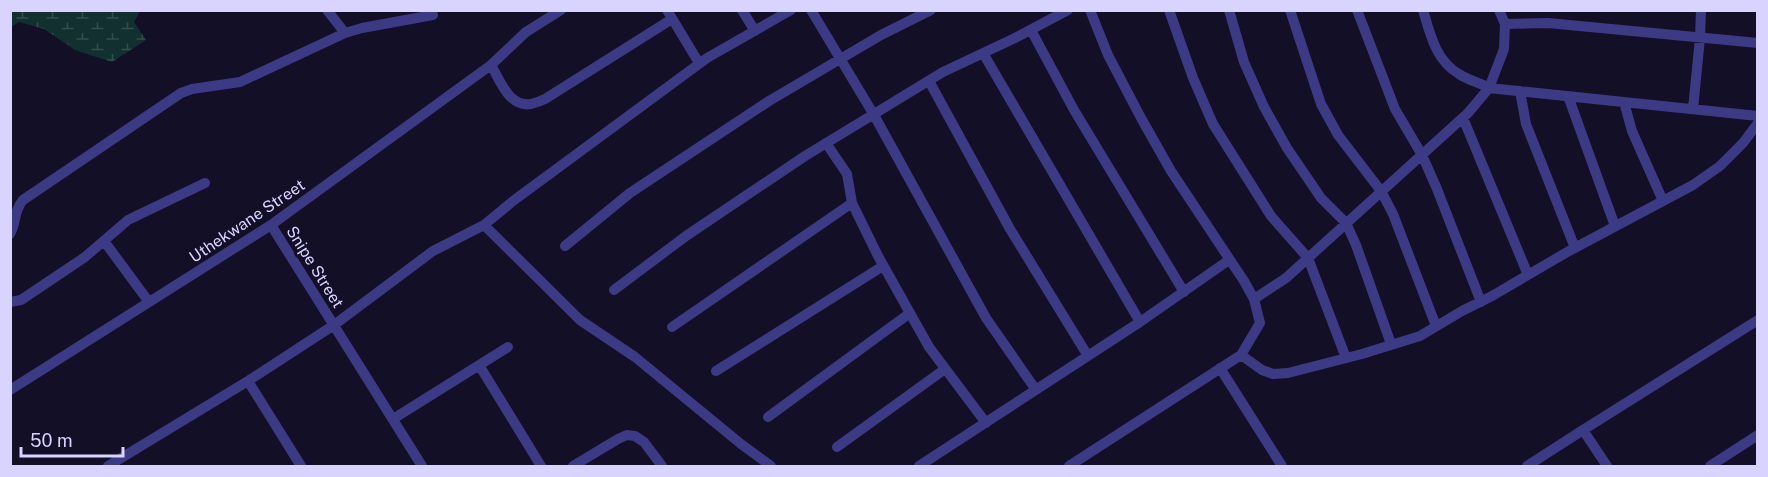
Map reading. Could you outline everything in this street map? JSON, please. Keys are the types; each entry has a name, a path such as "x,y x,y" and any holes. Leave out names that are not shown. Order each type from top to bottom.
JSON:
{"street":[{"path":"327,10 345,33"},
{"name":"Uthekwane Street","path":"10,390 272,225 491,65 526,32 561,10"},
{"path":"742,10 755,31"},
{"path":"108,466 248,381 334,325 433,251 484,225 699,63 791,10"},
{"path":"811,10 874,115 986,318 1036,390"},
{"path":"565,246 630,193 769,101 881,35 931,10"},
{"path":"614,290 734,203 826,143 943,72 1068,10"},
{"path":"1069,466 1241,355 1260,323 1254,299 1171,171 1141,118 1108,55 1090,10"},
{"path":"1168,10 1213,124 1271,216 1308,258 1346,358"},
{"path":"1229,10 1244,62 1264,107 1287,148 1321,198 1346,223 1391,344"},
{"path":"1290,10 1320,104 1338,135 1381,191 1393,214 1436,326"},
{"path":"1357,10 1395,109 1422,155 1481,302"},
{"path":"1423,10 1434,44 1447,65 1460,75 1490,88 1758,116"},
{"path":"1254,299 1286,278 1462,118 1490,88 1504,49 1505,24 1500,10"},
{"path":"1693,109 1701,10"},
{"path":"10,234 14,227 17,207 22,200 182,93 192,89 240,82 345,33 433,15"},
{"path":"491,65 516,103 529,105 545,99 669,15 699,63"},
{"path":"1505,24 1548,23 1758,43"},
{"path":"1031,30 1074,110 1184,292"},
{"path":"983,53 1140,322"},
{"path":"929,81 1010,229 1088,356"},
{"path":"1520,91 1526,124 1575,248"},
{"path":"1569,96 1615,226"},
{"path":"1623,102 1632,131 1663,201"},
{"path":"1462,118 1528,275"},
{"path":"1241,355 1262,370 1273,374 1288,373 1420,336 1575,248 1693,185 1720,166 1743,143 1758,123"},
{"path":"826,143 847,174 852,203 883,266 929,346 986,423"},
{"path":"10,302 21,300 85,256 128,220 205,183"},
{"path":"672,327 852,203"},
{"name":"Snipe Street","path":"272,225 422,466"},
{"path":"484,225 580,320 635,357 771,466"},
{"path":"104,241 148,302"},
{"path":"920,466 1140,322 1229,260"},
{"path":"716,371 883,266"},
{"path":"768,417 910,313"},
{"path":"1527,466 1758,320"},
{"path":"393,419 508,347"},
{"path":"478,365 541,466"},
{"path":"1220,368 1282,466"},
{"path":"837,447 945,369"},
{"path":"248,381 301,466"},
{"path":"1584,430 1606,466"},
{"path":"573,466 618,438 627,435 635,436 645,442 662,466"},
{"path":"1710,466 1758,435"}],"green space":[{"path":"11,10 140,11 134,22 146,40 112,62 75,50 44,29 19,22 11,27"}]}
